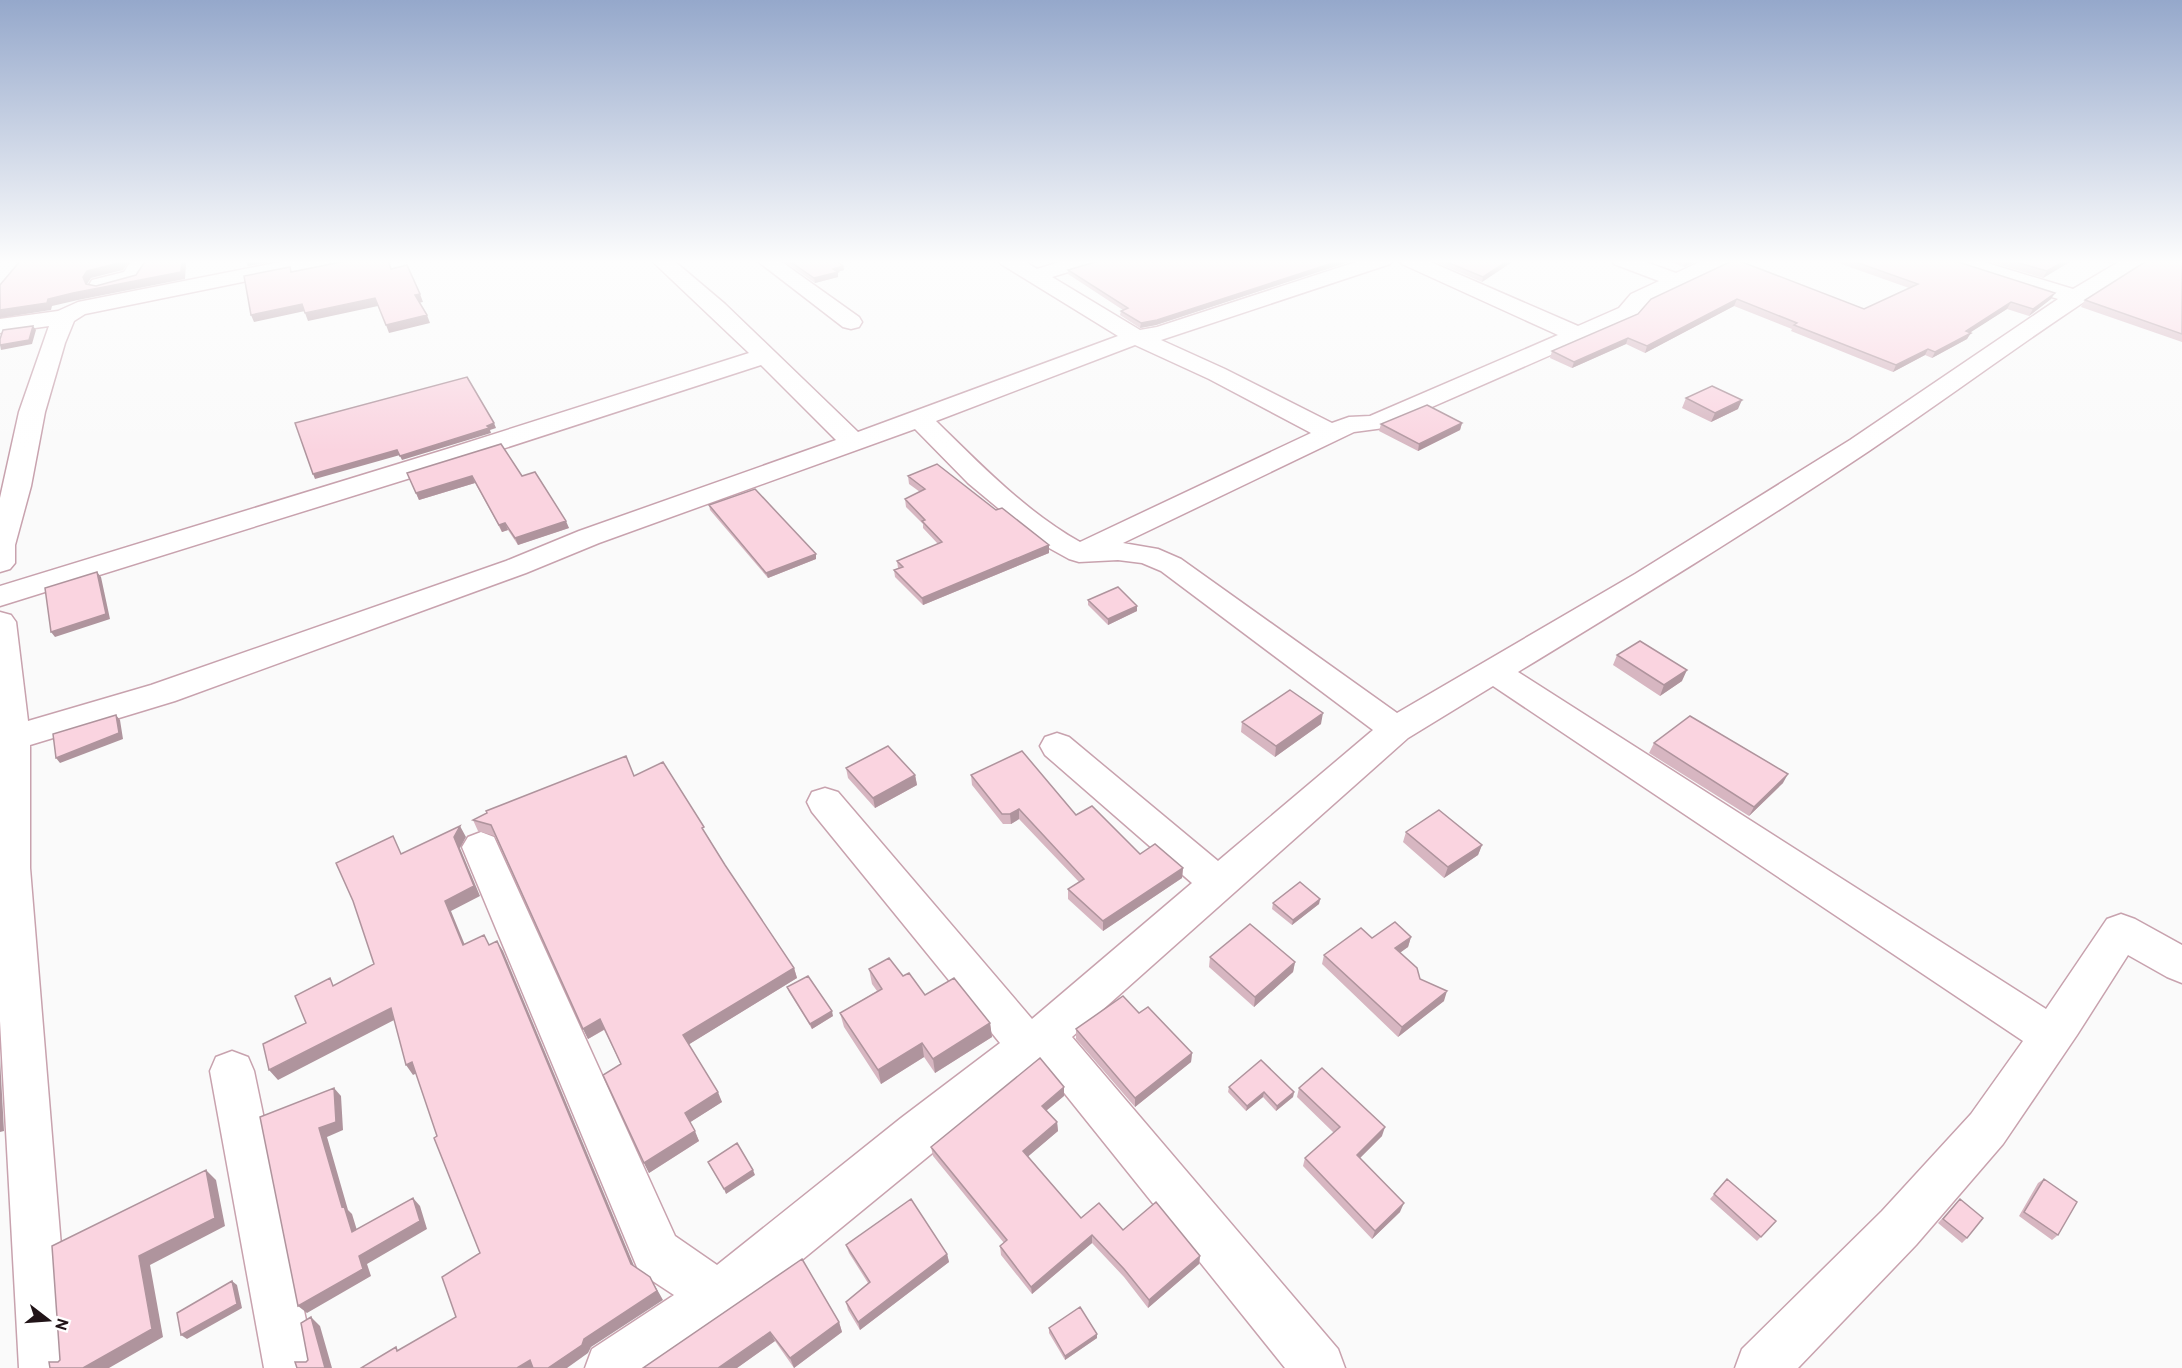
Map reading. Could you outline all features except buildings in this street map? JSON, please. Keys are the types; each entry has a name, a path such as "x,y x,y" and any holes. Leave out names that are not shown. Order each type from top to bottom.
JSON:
{"street":[{"path":"0,326 15,324"},
{"path":"0,563 9,489 53,343 61,324"},
{"path":"732,324 853,442"},
{"path":"1114,324 1136,337 1218,374 1331,433"},
{"path":"13,738 174,690 919,419 1136,337 1161,333 1189,324"},
{"path":"1553,324 1578,335"},
{"path":"1078,553 1349,425 1375,423 1602,324"},
{"path":"611,1368 718,1296 1037,1041 1396,729 1646,580 1859,446 2036,324"},
{"path":"0,596 456,455 765,356"},
{"path":"919,419 978,477 1050,537 1078,553 1118,551 1148,555 1171,565 1396,729"},
{"path":"0,622 13,738 11,868 45,1368"},
{"path":"1493,671 2051,1036"},
{"path":"1057,746 1218,883"},
{"path":"825,802 1037,1041 1319,1368"},
{"path":"480,848 657,1254 718,1296"},
{"path":"1761,1368 1899,1227 1987,1130 2062,1022 2121,931 2182,965"},
{"path":"232,1071 290,1368"}]}
